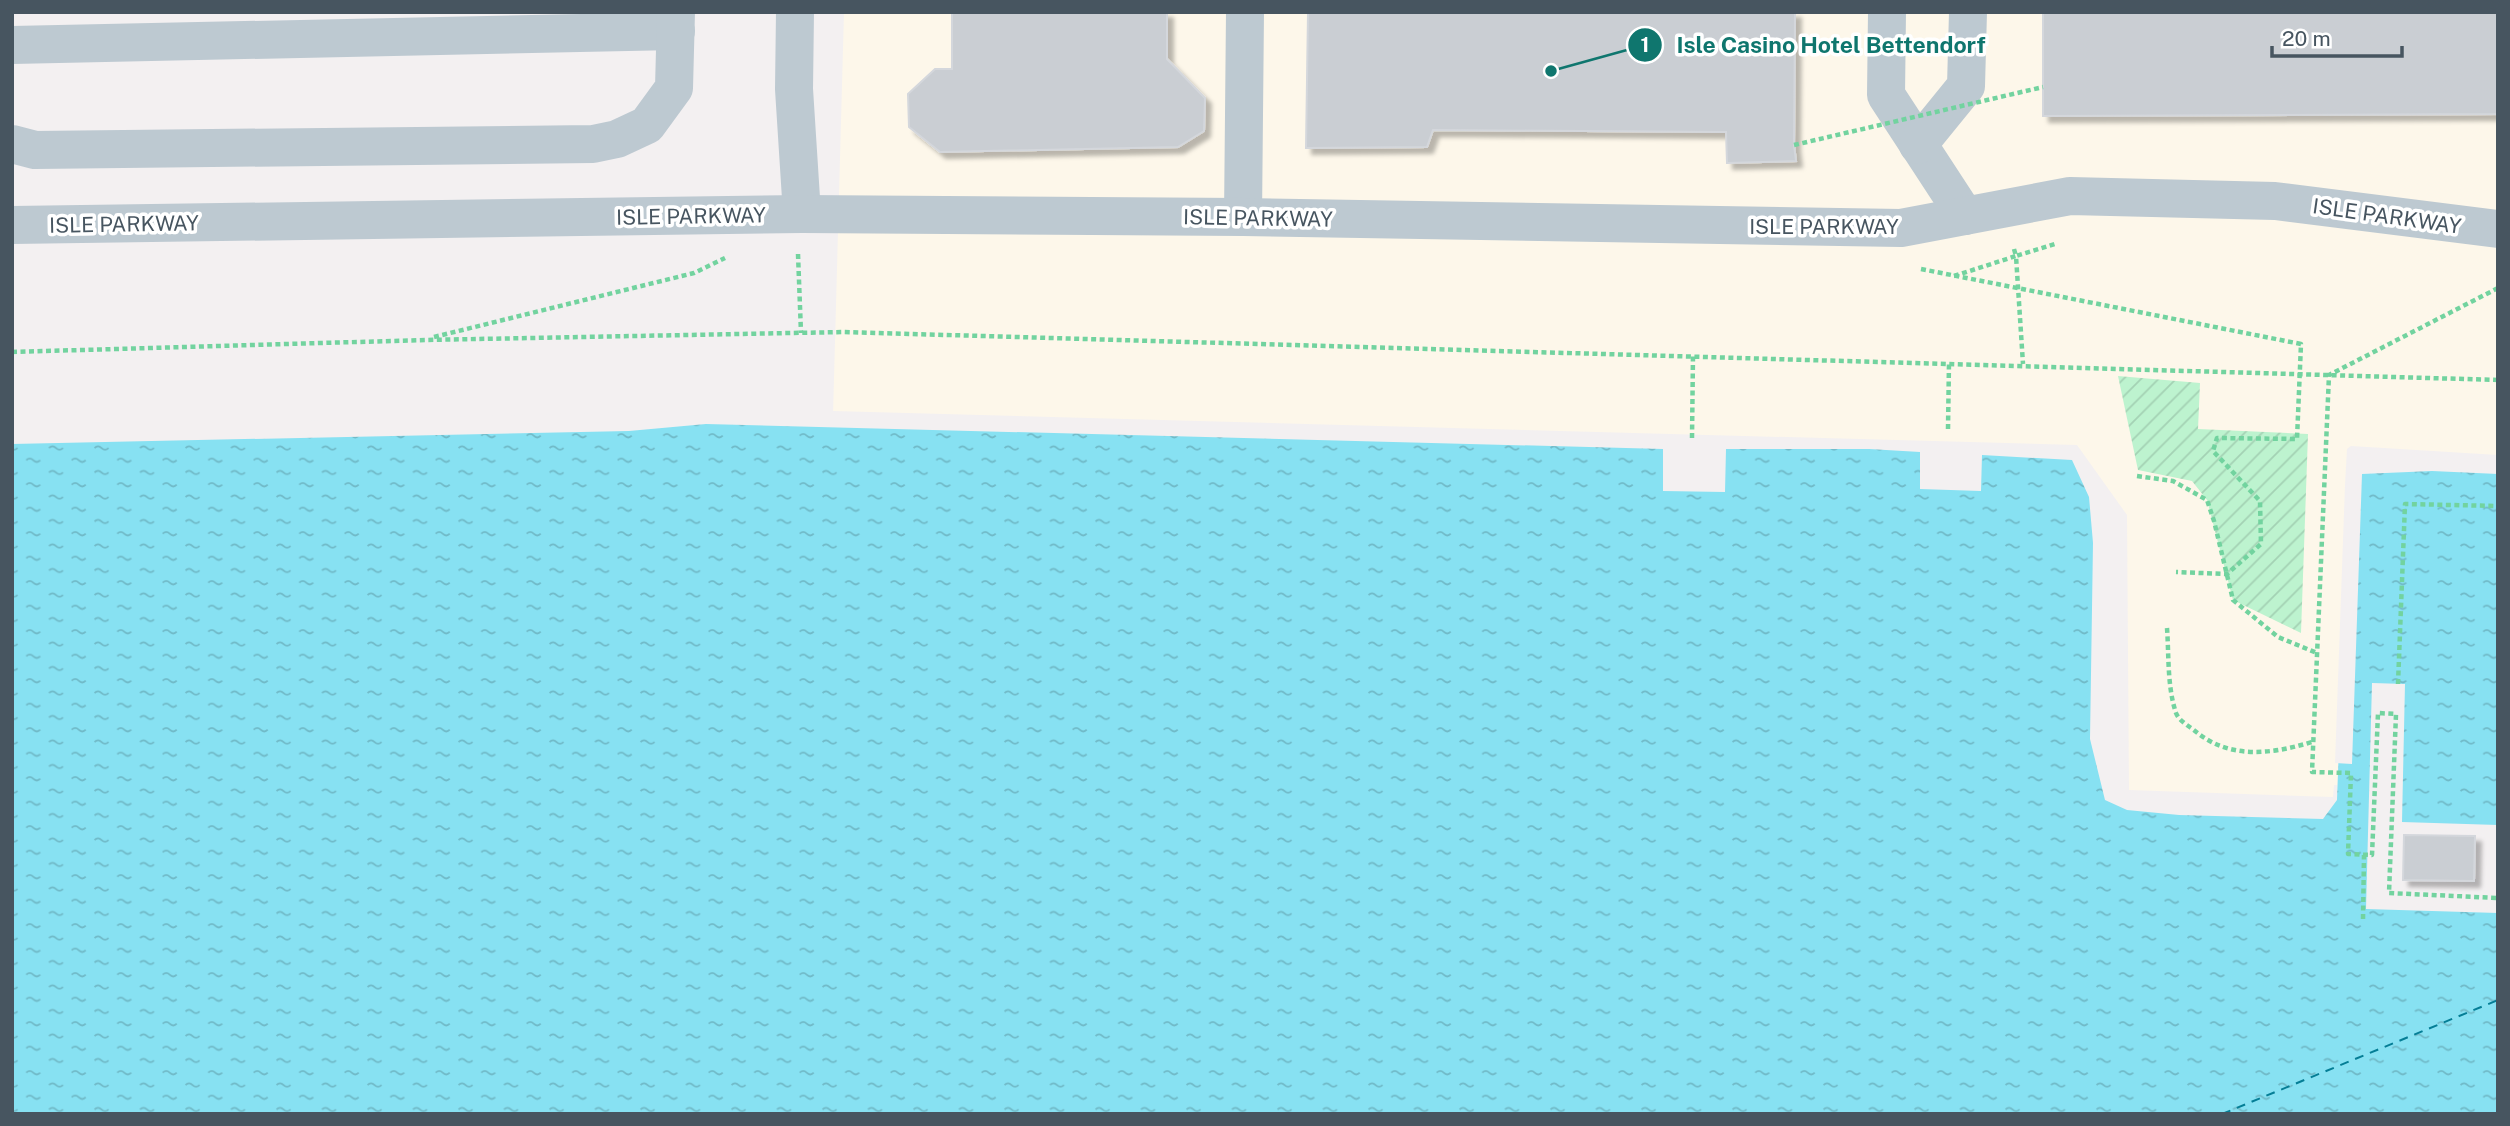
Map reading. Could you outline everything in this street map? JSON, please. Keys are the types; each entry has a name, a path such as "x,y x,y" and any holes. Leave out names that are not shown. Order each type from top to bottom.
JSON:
{"street":[{"path":"794,12 794,89 800,229"},
{"path":"1243,217 1245,12"},
{"path":"1887,12 1886,95 1965,216"},
{"path":"1918,145 1966,86 1968,12"},
{"path":"12,45 676,22 674,88 647,125 617,139 593,144 35,150 12,144"},
{"name":"ISLE PARKWAY","path":"12,225 800,229 1243,217 1901,229 2070,195 2275,201 2498,229"}],"path":[{"path":"1794,145 2043,87"},
{"path":"800,229 801,333"},
{"path":"425,340 694,273 730,256"},
{"path":"1954,276 2017,256 2024,365"},
{"path":"1916,268 2301,344 2297,439 2217,438 2213,451 2260,501 2262,544 2227,574 2176,572"},
{"path":"2329,375 2498,288"},
{"path":"12,352 844,332 2498,380"},
{"path":"1692,438 1693,355"},
{"path":"1948,429 1949,362"},
{"path":"2329,375 2312,772 2351,773 2348,854 2372,855 2378,713 2396,713 2389,893 2498,898"},
{"path":"2137,476 2173,481 2207,500 2233,600 2278,637 2317,653"},
{"path":"2398,684 2405,504 2498,506"},
{"path":"2167,628 2171,687 2177,716 2202,737 2226,749 2254,754 2313,741"},
{"path":"2363,919 2364,855"}],"shaded area":[{"path":"844,12 2498,12 2498,458 2343,651 2337,800 2125,793 833,415"}],"green space":[{"path":"2118,376 2200,383 2198,429 2308,434 2301,633 2233,600 2207,500 2192,481 2138,470"}],"water":[{"path":"610,417 2076,448 2123,515 2125,793 2337,800 2350,450 2498,458 2498,1114 12,1114 12,432"}],"pier":[{"path":"707,410 833,411 2077,445 2127,515 2129,790 2333,797 2334,785 2337,785 2337,800 2323,819 2179,815 2127,810 2105,800 2090,739 2093,543 2089,497 2072,460 1982,455 1981,491 1920,489 1920,452 1869,449 1726,449 1725,492 1663,491 1663,449 706,424 629,431 12,444 12,428"},
{"path":"2351,446 2498,455 2498,474 2432,471 2362,474 2352,764 2335,763 2345,485 2347,449"},
{"path":"2372,683 2405,684 2402,822 2498,825 2498,913 2366,909"}],"building":[{"path":"952,12 1167,12 1167,59 1205,98 1204,131 1178,147 940,152 909,127 908,94 935,69 952,69"},
{"path":"1308,12 1795,12 1796,161 1727,163 1726,132 1433,130 1427,147 1306,148"},
{"path":"2043,12 2498,12 2498,114 2043,116"},
{"path":"2404,835 2475,836 2474,881 2403,880"}],"ferry route":[{"path":"2222,1114 2498,1000"}],"place":[{"name":"Isle Casino Hotel Bettendorf","path":"1551,71"}]}
